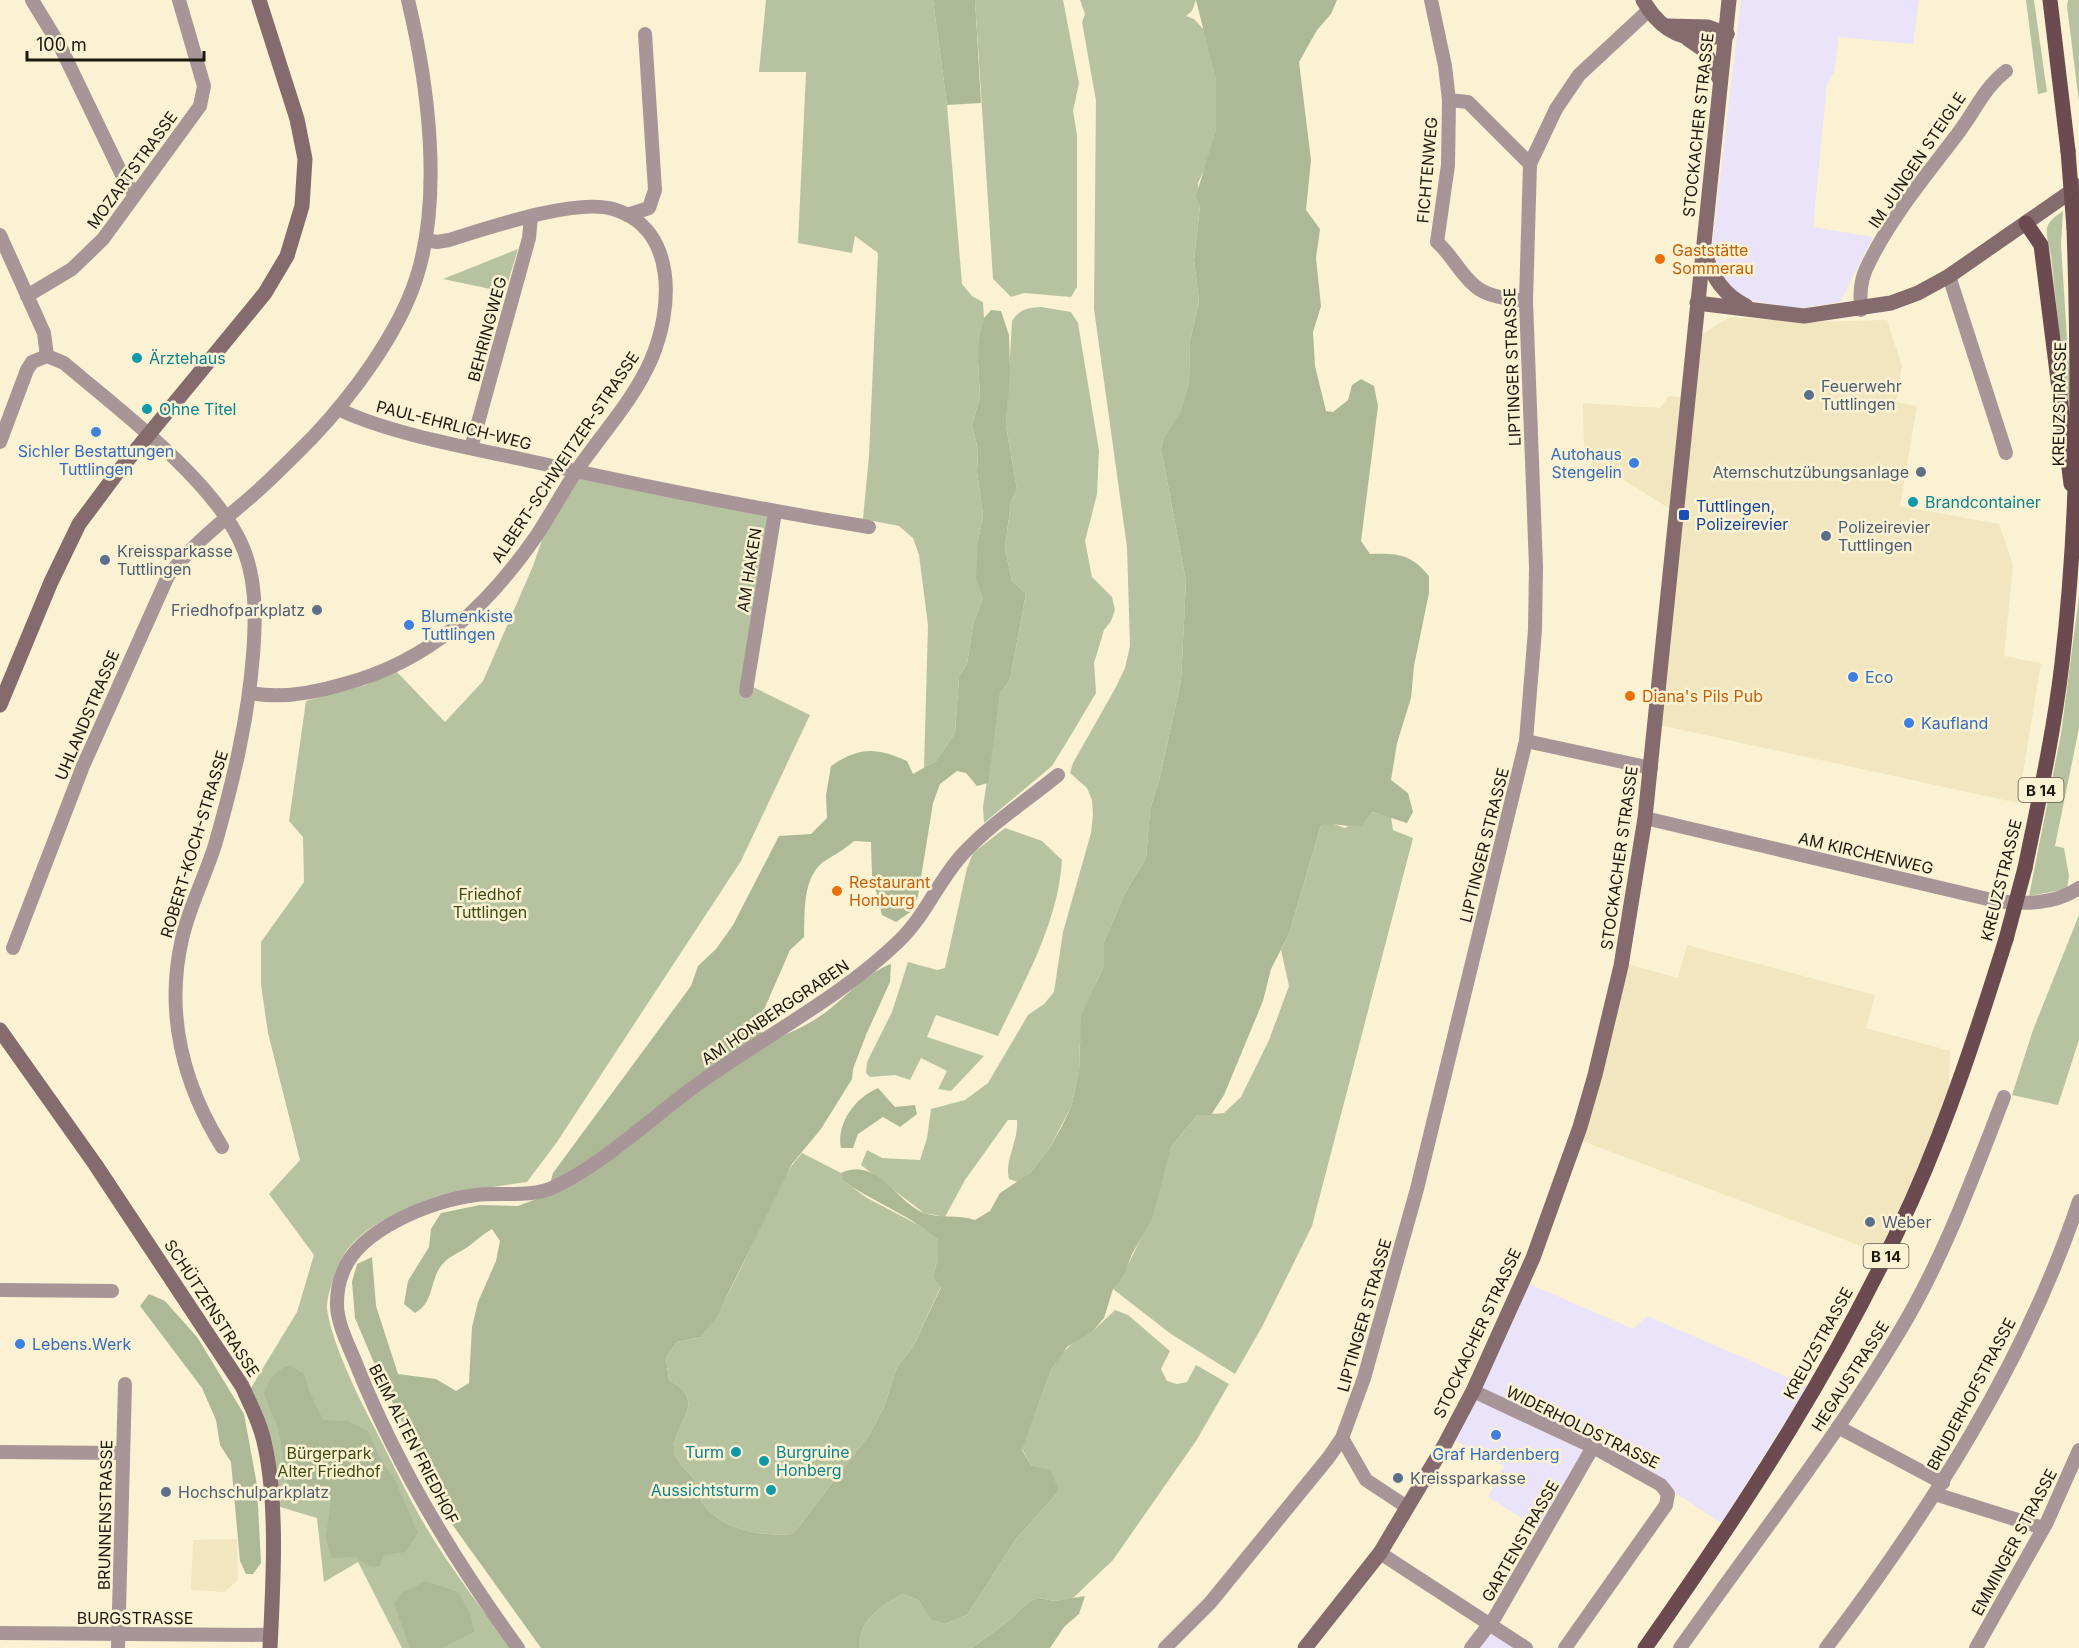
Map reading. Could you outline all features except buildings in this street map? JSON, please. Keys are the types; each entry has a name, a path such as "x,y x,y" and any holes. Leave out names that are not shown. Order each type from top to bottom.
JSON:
{"main road":[{"name":"KREUZSTRASSE","path":"1645,1648 1750,1491 1863,1300 1912,1198 1956,1090 2006,939 2025,868 2058,692 2076,507 2078,352 2074,228 2068,151 2050,0"},
{"path":"2054,33 2061,0"},
{"path":"2026,223 2040,245 2067,464 2076,507"}],"street":[{"path":"32,0 60,46 125,181 134,193"},
{"name":"MOZARTSTRASSE","path":"27,296 72,269 117,222 134,193 201,102 204,86 179,0"},
{"path":"0,705 51,582 79,524 265,293 287,256 296,231 306,176 302,140 259,0"},
{"name":"UHLANDSTRASSE","path":"13,948 82,766 168,576 182,558 304,446 338,409 399,320 415,282 426,240 430,211 427,117 420,60 408,0"},
{"name":"FICHTENWEG","path":"1431,0 1445,66 1449,100 1448,165 1437,242 1448,252 1473,285 1482,292 1526,301"},
{"name":"STOCKACHER STRASSE","path":"1305,1648 1380,1553 1445,1444 1473,1391 1533,1258 1580,1127 1621,966 1645,818 1729,0"},
{"path":"1646,5 1680,36 1704,50 1720,81"},
{"name":"LIPTINGER STRASSE","path":"1165,1648 1210,1603 1342,1438 1364,1378 1417,1189 1526,741 1535,630 1536,567 1526,301 1530,164 1556,108 1579,75 1646,5"},
{"path":"1668,26 1693,25 1727,34"},
{"path":"627,214 649,208 655,190 645,34"},
{"path":"1688,39 1709,39 1727,34"},
{"name":"IM JUNGEN STEIGLE","path":"1861,310 1860,290 1865,270 1904,205 1961,130 1989,85 2006,71"},
{"path":"1449,100 1468,102 1530,164"},
{"path":"1697,303 1756,312 1804,316 1861,310 1891,303 1918,293 1949,276 2079,186"},
{"name":"ALBERT-SCHWEITZER-STRASSE","path":"250,693 277,696 299,694 370,677 448,635 475,611 504,579 537,534 576,471 651,361 662,326 666,286 662,255 651,232 627,214 601,206 585,207 531,218 449,240 437,242 426,240"},
{"name":"BEHRINGWEG","path":"471,448 529,238 531,218"},
{"path":"0,235 44,333 47,356 32,362 27,370 0,442"},
{"path":"1703,249 1721,289 1730,298 1756,312"},
{"path":"1949,276 2006,453"},
{"name":"ROBERT-KOCH-STRASSE","path":"47,356 64,363 149,435 197,483 227,518 239,540 252,582 255,627 250,693 237,767 214,849 182,939 176,979 178,1034 186,1075 204,1117 222,1147"},
{"name":"PAUL-EHRLICH-WEG","path":"338,409 356,418 471,448 775,512"},
{"name":"AM HAKEN","path":"746,691 775,512 869,527"},
{"path":"1526,741 1651,768"},
{"name":"AM HONBERGGRABEN","path":"567,1180 701,1081 771,1033 825,1002 873,965 902,939 930,904 960,858 1002,818 1058,775"},
{"name":"AM KIRCHENWEG","path":"1645,818 1996,901 2025,903 2052,900 2079,888"},
{"name":"SCHÜTZENSTRASSE","path":"0,1030 95,1164 242,1386 257,1419 265,1446 271,1502 273,1594 270,1641"},
{"name":"HEGAUSTRASSE","path":"1680,1648 1838,1427 1904,1323 1959,1213 2004,1097"},
{"name":"BEIM ALTEN FRIEDHOF","path":"518,1648 450,1549 415,1486 366,1390 340,1321 338,1297 343,1270 351,1258 369,1240 407,1215 450,1200 475,1195 543,1191 567,1180"},
{"name":"BRUDERHOFSTRASSE","path":"1826,1648 1939,1489 1990,1400 2062,1251 2079,1201"},
{"path":"0,1290 112,1291"},
{"name":"BRUNNENSTRASSE","path":"118,1641 125,1384"},
{"name":"WIDERHOLDSTRASSE","path":"1473,1391 1593,1447 1666,1489 1669,1500 1565,1648"},
{"path":"1838,1427 1939,1489 2043,1528"},
{"path":"1342,1438 1366,1480 1407,1507"},
{"name":"GARTENSTRASSE","path":"1471,1648 1489,1624 1593,1447"},
{"name":"EMMINGER STRASSE","path":"1976,1648 2043,1528 2079,1450"},
{"path":"0,1452 123,1454"},
{"path":"1380,1553 1527,1648"},
{"name":"BURGSTRASSE","path":"0,1633 118,1641 270,1641"}],"shaded area":[{"path":"1741,0 1919,0 1913,44 1839,37 1834,72 1827,83 1813,227 1873,237 1840,302 1795,309 1750,300 1721,283 1710,263"},
{"path":"1730,317 1802,322 1887,320 1902,366 1896,402 1917,406 1900,506 1999,524 2013,565 2004,656 2041,663 2018,803 1659,725 1701,335"},
{"path":"1669,396 1683,398 1670,509 1615,474 1592,467 1584,447 1583,403 1660,408"},
{"path":"1687,945 1875,995 1866,1028 1950,1051 1949,1091 1918,1174 1880,1253 1582,1141 1624,963 1678,978"},
{"path":"1527,1283 1633,1329 1647,1316 1808,1386 1721,1523 1664,1485 1595,1445 1541,1530 1488,1497 1504,1466 1454,1440"},
{"path":"237,1539 238,1580 224,1592 191,1590 193,1540"},
{"path":"1496,1633 1519,1648 1476,1648 1486,1637"}],"green space":[{"path":"766,0 933,0 947,105 962,284 972,296 983,302 984,318 978,362 980,397 972,425 978,450 977,472 983,515 978,541 983,597 973,625 967,664 959,677 955,733 936,761 924,768 928,625 919,555 913,538 899,526 863,519 869,456 878,253 855,236 852,253 798,243 806,72 759,72"},
{"path":"933,0 975,0 981,103 947,105"},
{"path":"975,0 1063,0 1079,83 1073,111 1077,135 1077,287 1071,297 1024,293 1011,297 993,279"},
{"path":"1080,0 1196,0 1192,11 1186,16 1194,19 1205,31 1216,80 1216,130 1209,160 1198,183 1200,206 1194,260 1199,301 1190,341 1189,381 1181,412 1163,439 1161,449 1186,581 1181,681 1159,781 1150,809 1146,858 1125,893 1104,942 1104,965 1097,980 1080,1041 1079,1074 1071,1107 1049,1149 1030,1173 1018,1182 1009,1179 1008,1172 1017,1120 1008,1120 965,1180 945,1217 924,1213 861,1165 867,1150 882,1158 920,1160 927,1138 931,1109 965,1100 988,1083 1028,1015 1044,1004 1054,992 1063,932 1091,833 1093,814 1092,800 1087,788 1070,773 1073,763 1125,668 1130,646 1127,547 1094,309 1096,101 1082,22 1085,14"},
{"path":"1196,0 1337,0 1331,14 1317,30 1299,62 1311,160 1306,210 1320,229 1316,258 1321,306 1313,332 1315,366 1326,411 1333,412 1348,400 1352,385 1361,379 1374,386 1378,406 1361,541 1370,554 1403,556 1416,563 1429,576 1429,593 1414,666 1411,698 1397,743 1391,780 1408,793 1413,812 1407,823 1372,812 1362,825 1321,825 1289,934 1271,969 1263,1001 1224,1095 1211,1115 1197,1115 1171,1147 1152,1219 1132,1254 1124,1275 1113,1289 1104,1318 1093,1331 1067,1347 1051,1370 1022,1450 1032,1466 1051,1470 1059,1491 1016,1539 967,1615 945,1624 932,1620 918,1600 902,1594 872,1615 862,1630 860,1648 541,1648 449,1520 377,1370 355,1318 352,1282 357,1264 372,1257 376,1306 398,1374 436,1379 456,1391 469,1383 472,1327 478,1302 496,1261 500,1241 492,1229 446,1261 436,1275 425,1304 415,1313 404,1304 408,1281 429,1247 431,1229 441,1213 480,1205 518,1206 547,1195 553,1173 691,986 698,966 716,949 733,925 779,836 811,834 827,818 826,795 831,766 859,752 877,751 907,761 913,774 936,761 955,733 959,677 967,664 973,625 983,597 976,579 978,541 983,515 977,472 978,450 972,425 980,397 979,340 984,318 991,310 1001,311 1009,335 1010,371 1006,426 1017,489 1011,502 1005,548 1012,581 1026,593 1010,680 1000,694 988,783 977,786 966,773 957,771 940,784 933,803 918,896 912,911 896,922 882,915 872,875 871,842 854,841 816,869 806,897 804,937 790,950 756,1028 771,1040 792,1032 820,1016 865,979 891,964 890,982 866,1035 853,1069 852,1079 821,1129 792,1164 717,1316 701,1337 677,1342 666,1357 669,1380 682,1389 687,1397 688,1406 674,1445 675,1455 692,1477 702,1502 710,1512 743,1530 781,1535 793,1534 869,1435 884,1407 897,1367 913,1347 941,1287 933,1277 938,1258 938,1240 918,1224 842,1180 841,1173 854,1169 865,1170 885,1182 924,1213 975,1220 990,1211 1000,1193 1030,1173 1049,1149 1071,1107 1079,1073 1081,1016 1104,965 1104,942 1125,893 1146,858 1150,809 1159,781 1181,681 1186,581 1161,449 1163,439 1181,411 1189,381 1190,341 1199,301 1194,260 1200,206 1196,196 1216,130 1216,80"},
{"path":"2026,0 2034,0 2047,92 2038,94"},
{"path":"2068,0 2079,0 2079,102 2067,6"},
{"path":"2063,211 2061,245 2071,400 2067,406 2047,234 2051,220"},
{"path":"518,249 505,292 443,279"},
{"path":"1041,307 1071,312 1078,323 1099,451 1097,494 1085,541 1092,577 1112,597 1115,610 1104,630 1094,663 1096,693 1068,740 1052,766 984,823 983,807 1000,694 1010,680 1026,593 1012,581 1005,548 1011,502 1017,489 1006,426 1012,321 1024,310"},
{"name":"Friedhof Tuttlingen","path":"577,474 773,515 747,684 810,715 741,861 557,1142 527,1182 457,1194 409,1208 367,1231 350,1246 338,1267 331,1285 327,1309 334,1338 353,1385 430,1534 510,1648 402,1648 358,1562 324,1582 317,1518 277,1506 249,1391 297,1312 314,1255 269,1194 300,1160 268,1033 261,985 261,942 304,882 303,837 289,821 306,701 366,685 394,669 445,722 483,681 533,566 551,514"},
{"path":"2079,596 2079,728 2055,846 2064,848 2069,876 2067,889 2029,896 2061,734"},
{"path":"1371,812 1391,817 1393,830 1413,838 1312,1226 1263,1325 1235,1374 1171,1334 1113,1289 1123,1275 1143,1234 1171,1147 1197,1115 1224,1113 1241,1097 1269,1040 1289,986 1281,950 1289,934 1321,825 1331,823 1345,828"},
{"path":"1005,828 1042,841 1062,860 1054,906 1039,951 998,1036 936,1015 927,1037 984,1056 951,1091 938,1089 947,1071 921,1058 910,1080 895,1075 870,1077 866,1073 867,1062 892,1012 908,962 937,970 945,968 967,868 973,853"},
{"path":"2079,915 2079,1040 2058,1105 2012,1095 2033,1030"},
{"path":"878,1088 895,1107 915,1105 917,1114 900,1127 883,1117 858,1134 853,1148 841,1148 842,1129 849,1112 862,1098"},
{"name":"Burgruine Honberg","path":"802,1153 841,1173 842,1180 867,1198 928,1230 938,1240 938,1258 933,1277 941,1286 913,1347 897,1367 884,1407 869,1435 793,1534 756,1533 731,1525 710,1512 701,1500 692,1477 677,1459 674,1445 688,1406 687,1397 682,1389 669,1380 666,1357 677,1342 701,1337 711,1323 782,1182"},
{"path":"149,1294 165,1301 197,1337 244,1414 257,1485 261,1563 253,1574 246,1574 240,1561 231,1462 220,1445 216,1420 202,1388 140,1306"},
{"path":"1115,1310 1128,1315 1170,1351 1161,1369 1167,1381 1177,1384 1187,1382 1196,1365 1229,1384 1196,1441 1113,1560 1072,1599 1055,1601 1039,1598 1030,1601 1007,1622 972,1648 860,1648 862,1630 872,1615 902,1594 918,1600 933,1620 945,1624 967,1615 1016,1539 1059,1491 1032,1466 1022,1449 1051,1370 1062,1353 1079,1338 1093,1331"},
{"name":"Bürgerpark Alter Friedhof","path":"290,1365 304,1374 323,1420 348,1421 368,1431 380,1458 395,1480 418,1533 405,1552 384,1555 379,1567 369,1566 355,1557 331,1558 326,1537 331,1501 323,1497 298,1499 288,1486 278,1428 264,1394 273,1376"},
{"path":"426,1581 458,1592 470,1613 474,1632 442,1648 410,1648 394,1604 401,1593"},
{"path":"1085,1596 1079,1614 1064,1627 1050,1648 972,1648 1007,1622 1030,1601 1039,1598 1055,1601"}],"place":[{"name":"Gaststätte Sommerau","path":"1660,259"},
{"name":"Ärztehaus","path":"137,358"},
{"name":"Feuerwehr Tuttlingen","path":"1809,395"},
{"name":"Ohne Titel","path":"147,409"},
{"name":"Sichler Bestattungen Tuttlingen","path":"96,432"},
{"name":"Autohaus Stengelin","path":"1634,463"},
{"name":"Atemschutzübungsanlage","path":"1921,472"},
{"name":"Brandcontainer","path":"1913,502"},
{"name":"Tuttlingen, Polizeirevier","path":"1684,515"},
{"name":"Polizeirevier Tuttlingen","path":"1826,536"},
{"name":"Kreissparkasse Tuttlingen","path":"105,560"},
{"name":"Friedhofparkplatz","path":"317,610"},
{"name":"Blumenkiste Tuttlingen","path":"409,625"},
{"name":"Eco","path":"1853,677"},
{"name":"Diana's Pils Pub","path":"1630,696"},
{"name":"Kaufland","path":"1909,723"},
{"name":"Restaurant Honburg","path":"837,891"},
{"name":"Weber","path":"1870,1222"},
{"name":"Lebens.Werk","path":"20,1344"},
{"name":"Graf Hardenberg","path":"1496,1435"},
{"name":"Turm","path":"736,1452"},
{"name":"Burgruine Honberg","path":"764,1461"},
{"name":"Kreissparkasse","path":"1398,1478"},
{"name":"Aussichtsturm","path":"771,1490"},
{"name":"Hochschulparkplatz","path":"166,1492"}]}
